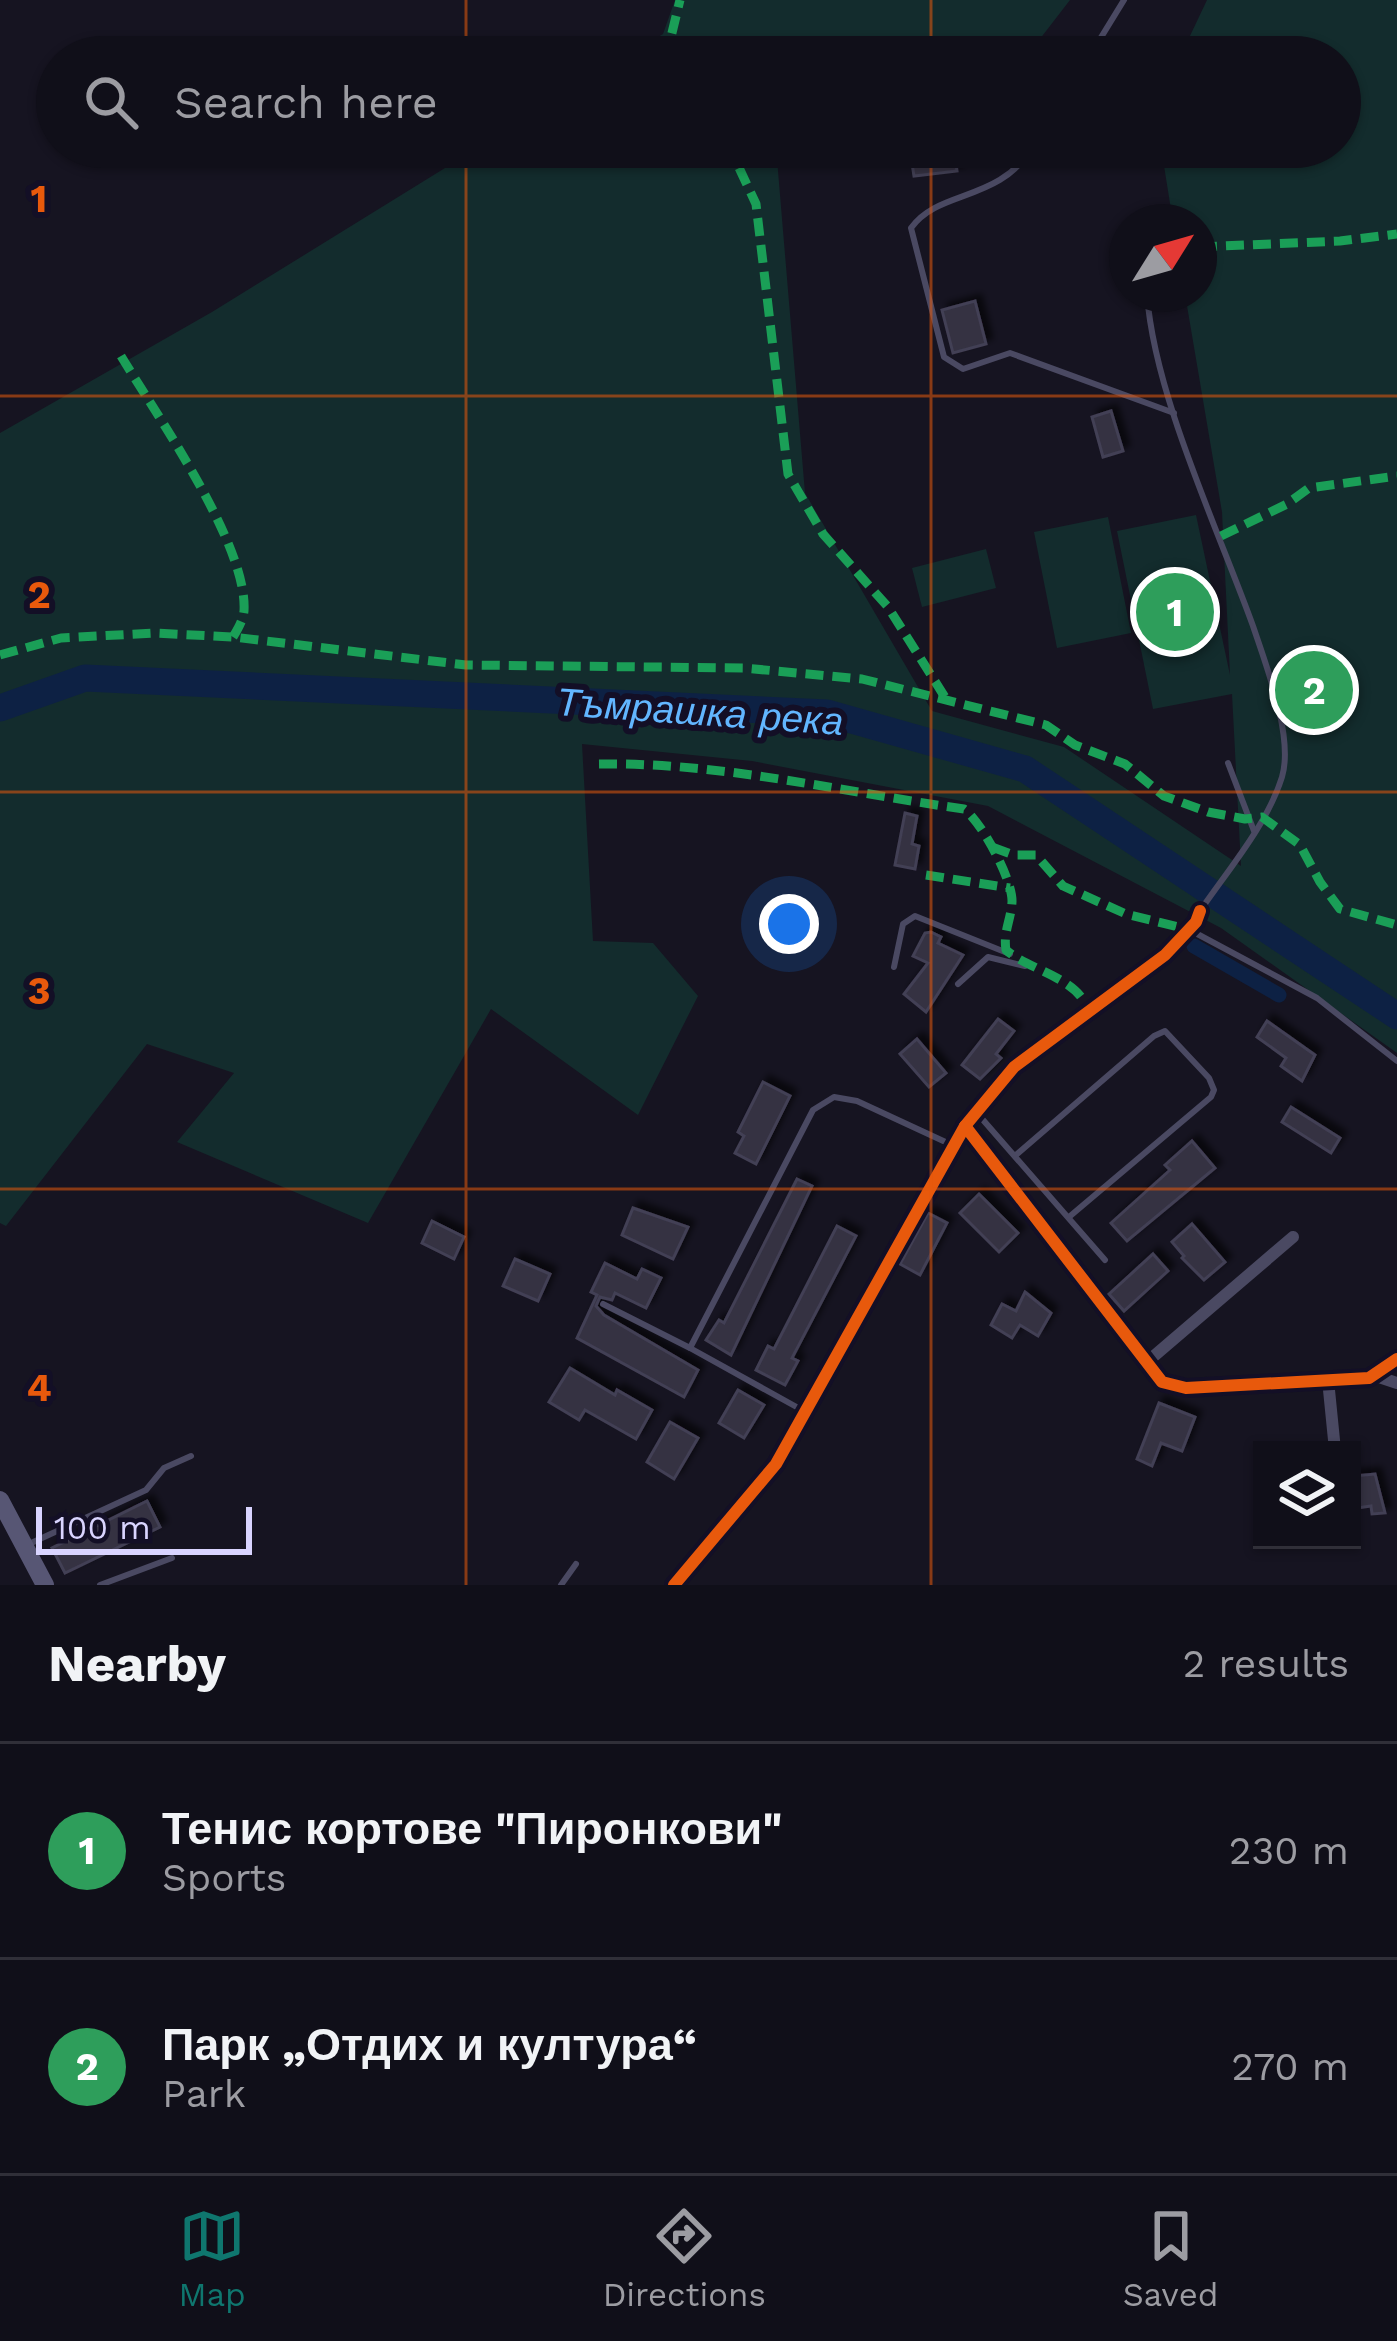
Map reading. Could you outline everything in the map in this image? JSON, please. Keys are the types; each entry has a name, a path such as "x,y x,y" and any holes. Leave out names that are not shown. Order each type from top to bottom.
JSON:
{"main road":[{"path":"1,1504 45,1585"}],"street":[{"path":"674,1585 776,1464 964,1126 1015,1067 1165,955 1201,910"},
{"path":"964,1126 1162,1382 1186,1388 1376,1376 1397,1383"},
{"path":"1147,1362 1293,1237"},
{"path":"1376,1376 1397,1359"},
{"path":"1328,1380 1334,1441"}],"lane":[{"path":"1102,36 1124,0"},
{"path":"1015,168 1004,181 920,215 910,228 944,357 963,368 1010,353 1174,413"},
{"path":"1152,312 1174,413 1280,703 1283,775 1254,831 1201,910"},
{"path":"1228,763 1254,831"},
{"path":"895,967 903,924 914,916 1010,954"},
{"path":"1187,929 1317,998 1397,1061"},
{"path":"958,984 988,957 1025,966"},
{"path":"1016,1155 1165,1031 1209,1078 1214,1090 1211,1097 1069,1217"},
{"path":"690,1348 814,1110 834,1097 857,1101 952,1145"},
{"path":"977,1113 1106,1260"},
{"path":"603,1304 806,1412"},
{"path":"26,1545 146,1490 164,1468 191,1456"},
{"path":"100,1585 172,1558"},
{"path":"561,1585 576,1564"}],"green space":[{"path":"675,0 1070,0 1042,36 660,36"},
{"path":"1207,0 1397,0 1397,1053 1221,928 988,806 752,761 582,744 593,941 653,943 698,996 638,1115 491,1009 368,1223 177,1142 234,1073 147,1044 6,1226 0,1223 0,433 212,312 445,168 778,168 805,493 932,711 1064,747 1241,866 1232,694 1153,709 1117,531 1196,515 1230,675 1222,512 1188,312 1217,312 1217,204 1170,204 1164,168 1361,168 1361,36 1190,36"},
{"path":"1108,517 1131,633 1057,648 1034,532"},
{"path":"986,549 996,588 922,607 912,568"}],"building":[{"path":"913,168 957,171 914,176"},
{"path":"975,301 986,344 953,353 942,310"},
{"path":"1111,411 1123,451 1103,457 1092,417"},
{"path":"905,813 917,816 912,844 919,846 915,869 895,865"},
{"path":"925,933 941,937 938,943 963,955 926,1012 904,994 928,963 913,956"},
{"path":"998,1019 1014,1031 996,1054 1001,1058 980,1079 962,1065"},
{"path":"1267,1021 1315,1055 1302,1081 1281,1066 1286,1058 1257,1037"},
{"path":"917,1039 946,1073 929,1087 900,1054"},
{"path":"763,1082 790,1096 756,1164 735,1153 744,1136 738,1132"},
{"path":"1291,1107 1340,1138 1331,1153 1282,1122"},
{"path":"1192,1141 1215,1168 1127,1241 1111,1223 1170,1170 1165,1165"},
{"path":"797,1179 812,1186 731,1355 706,1340 719,1320 724,1323"},
{"path":"979,1194 1018,1233 999,1252 960,1213"},
{"path":"633,1208 688,1227 673,1259 622,1235"},
{"path":"928,1213 947,1223 920,1275 900,1264"},
{"path":"432,1221 464,1237 454,1259 422,1243"},
{"path":"1192,1224 1225,1262 1204,1280 1172,1242"},
{"path":"837,1226 856,1236 792,1358 798,1361 785,1385 756,1370 768,1346 774,1349"},
{"path":"1153,1254 1168,1271 1124,1311 1109,1294"},
{"path":"515,1259 550,1274 538,1301 503,1286"},
{"path":"605,1263 637,1279 642,1269 661,1278 646,1308 615,1293 612,1300 600,1297 596,1306 698,1370 684,1397 577,1338 597,1295 591,1292"},
{"path":"1025,1292 1051,1313 1038,1336 1020,1325 1012,1338 991,1325 1002,1304 1016,1311"},
{"path":"570,1368 652,1410 636,1439 585,1410 579,1420 549,1402"},
{"path":"738,1390 764,1405 744,1438 719,1423"},
{"path":"1159,1403 1195,1417 1182,1451 1161,1443 1152,1466 1137,1459"},
{"path":"670,1422 698,1438 674,1479 647,1462"},
{"path":"1375,1474 1385,1513 1372,1514 1371,1506 1361,1507 1361,1475"},
{"path":"147,1501 160,1527 65,1573 52,1548"}],"waterway":[{"name":"Тъмрашка река","path":"0,708 85,678 827,713 1025,769 1397,1016"},
{"path":"1194,946 1279,995"}],"marked path":[{"path":"671,36 680,0"},
{"path":"739,168 756,204 788,474 823,534 888,607 948,702"},
{"path":"1217,246 1397,234"},
{"path":"121,356 197,480 231,551 244,611 233,637"},
{"path":"1221,536 1309,488 1397,476"},
{"path":"0,655 61,638 154,633 233,637 466,665 744,668 862,679 1046,725 1075,745 1125,764 1164,796 1208,812 1262,817 1300,845 1340,909 1397,925"},
{"path":"599,764 736,773 964,809 987,838 1011,892 1006,950 1067,984 1077,992 1088,1014"},
{"path":"992,847 1014,855 1036,855 1063,886 1126,914 1187,929"},
{"path":"926,875 1010,888"}],"cycle path":[{"path":"674,1585 776,1464 965,1126 1014,1067 1165,955 1196,922 1200,911"},
{"path":"965,1126 1162,1382 1186,1388 1369,1378 1397,1359"}],"place":[{"name":"Тенис кортове \"Пиронкови\"","path":"1175,612"},
{"name":"Парк „Отдих и култура“","path":"1314,690"}]}
